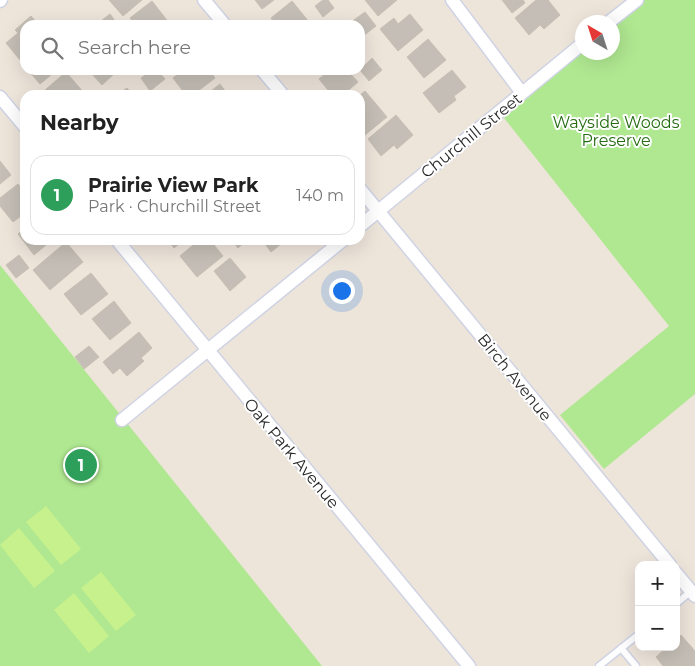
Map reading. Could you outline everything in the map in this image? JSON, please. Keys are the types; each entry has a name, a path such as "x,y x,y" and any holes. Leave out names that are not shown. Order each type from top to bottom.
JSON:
{"street":[{"path":"204,0 221,20"},
{"path":"452,0 522,93"},
{"path":"618,15 637,0"},
{"name":"Churchill Street","path":"365,222 575,50"},
{"path":"266,75 278,90"},
{"path":"0,97 20,121"},
{"name":"Birch Avenue","path":"365,195 667,561"},
{"name":"Oak Park Avenue","path":"121,245 469,666"},
{"path":"122,420 336,245"},
{"path":"680,578 693,593"}],"lane":[{"path":"680,601 693,593"},
{"path":"599,666 635,637"},
{"path":"621,648 636,666"}],"green space":[{"name":"Wayside Woods Preserve","path":"644,0 695,0 695,394 604,469 560,415 669,326 504,118 575,58 575,60 620,60 620,21"},
{"path":"0,265 322,666 0,666"},
{"path":"46,506 81,549 61,565 26,522"},
{"path":"19,528 55,571 34,588 0,545"},
{"path":"101,572 136,615 116,631 81,588"},
{"path":"74,593 109,636 89,653 54,610"}],"building":[{"path":"109,0 142,0 123,16"},
{"path":"255,0 274,0 262,9"},
{"path":"323,0 328,0 334,8 323,17 315,6"},
{"path":"365,0 397,0 378,16"},
{"path":"502,0 523,0 525,3 512,13"},
{"path":"536,0 548,0 560,15 544,29 540,25 529,35 515,18"},
{"path":"152,1 167,20 132,20 130,18"},
{"path":"292,1 307,20 272,20 271,18"},
{"path":"365,12 376,26 365,35 365,20 354,20"},
{"path":"110,14 114,20 102,20"},
{"path":"410,14 423,30 398,51 380,29 394,18 398,24"},
{"path":"31,16 35,20 26,20"},
{"path":"20,26 20,60 6,43 18,33 15,30"},
{"path":"428,39 446,60 424,78 407,57"},
{"path":"372,58 382,70 369,81 364,75 365,65"},
{"path":"452,70 466,87 454,96 456,100 439,113 423,93"},
{"path":"32,75 51,75 40,84"},
{"path":"62,75 69,75 81,90 45,90"},
{"path":"93,75 113,75 102,85"},
{"path":"145,75 161,75 165,79 149,90 141,78"},
{"path":"177,75 213,75 215,78 199,90 182,90 173,78"},
{"path":"324,75 352,75 358,82 349,90 328,90 319,79"},
{"path":"220,84 224,90 212,90"},
{"path":"365,91 387,117 365,135"},
{"path":"396,115 413,135 397,149 394,145 381,156 368,139"},
{"path":"0,161 11,175 0,184"},
{"path":"18,184 20,187 20,217 13,222 0,206 0,198"},
{"path":"26,245 46,245 34,255"},
{"path":"62,245 69,245 83,262 50,290 33,270"},
{"path":"193,245 214,245 223,256 197,277 180,256"},
{"path":"266,245 280,245 271,252"},
{"path":"19,255 29,268 16,278 6,265"},
{"path":"230,258 246,277 230,291 214,271"},
{"path":"91,273 108,294 81,315 64,294"},
{"path":"114,301 131,323 110,340 92,319"},
{"path":"139,332 152,348 141,358 144,361 127,376 120,368 113,374 103,362"},
{"path":"89,346 99,357 84,369 75,357"},
{"path":"680,636 695,651 695,666 663,666 656,657 663,651 680,651"}],"place":[{"name":"Prairie View Park","path":"81,465"}]}
